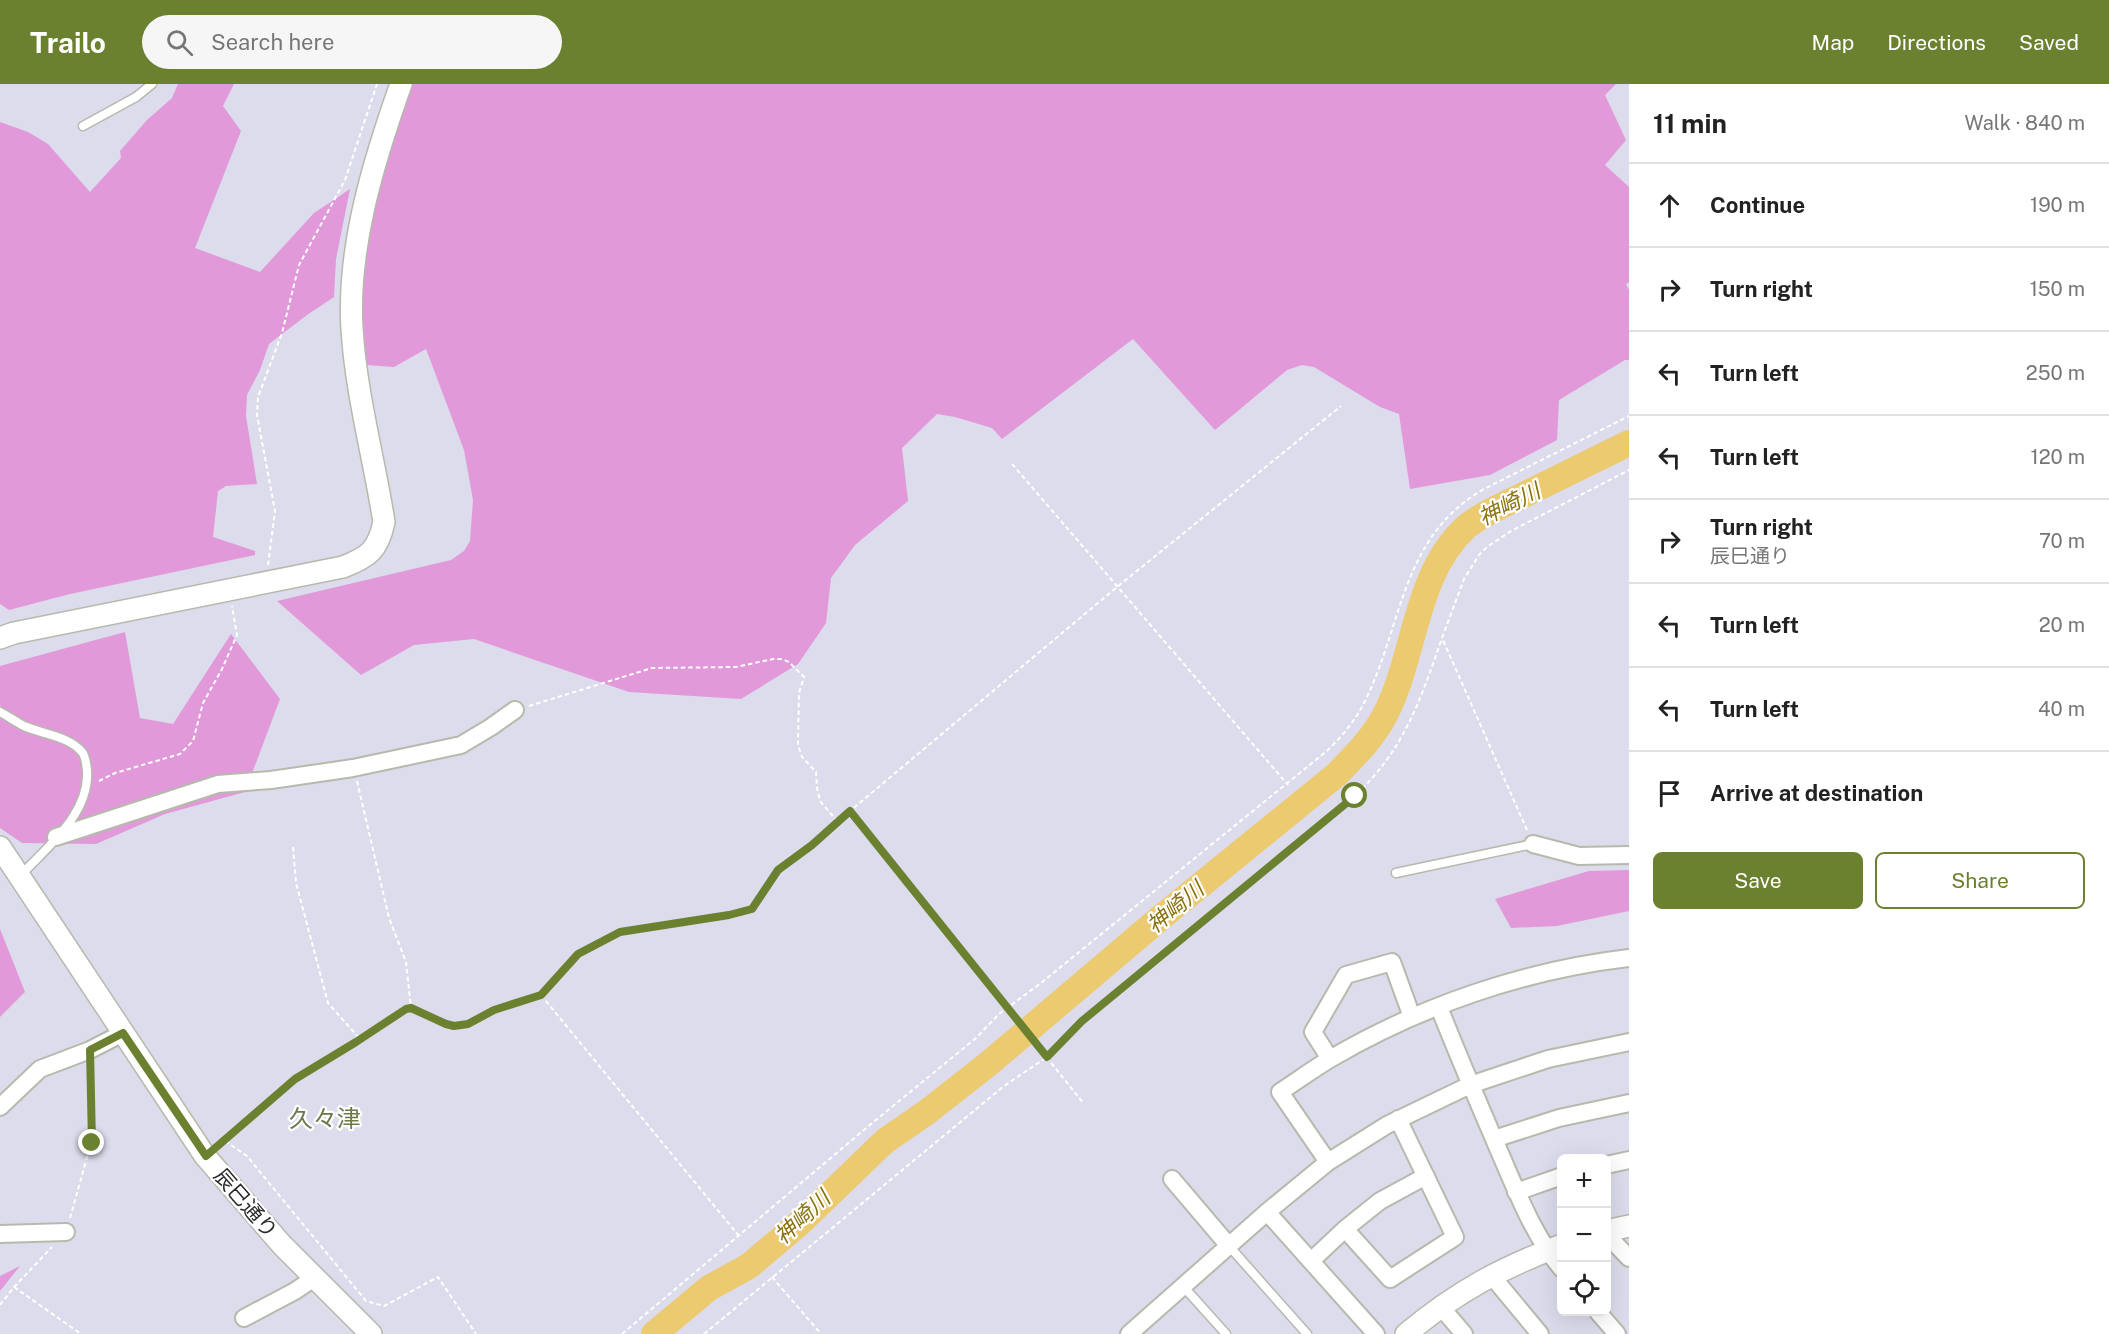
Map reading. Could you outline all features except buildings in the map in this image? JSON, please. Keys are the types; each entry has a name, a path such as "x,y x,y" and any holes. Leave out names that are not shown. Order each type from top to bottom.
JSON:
{"street":[{"path":"0,638 14,633 343,567 361,560 374,550 381,537 384,522 354,355 352,326 354,268 366,201 390,113 401,84"},
{"path":"56,837 218,784 271,780 353,768 461,745 515,710"},
{"path":"1533,844 1579,856 1629,855"},
{"name":"辰巳通り","path":"0,847 206,1156 247,1206 314,1278 371,1334"},
{"path":"1328,1161 1280,1092 1330,1059 1412,1017 1512,982 1595,962 1629,958"},
{"path":"1330,1059 1313,1032 1346,975 1392,962 1412,1017"},
{"path":"1406,1334 1440,1306 1491,1275 1554,1248 1516,1192 1439,1007"},
{"path":"0,1107 40,1069 90,1050 123,1033"},
{"path":"1133,1333 1183,1286 1328,1161 1398,1119 1470,1085 1548,1059 1629,1042"},
{"path":"1494,1139 1559,1118 1629,1102"},
{"path":"1345,1229 1390,1279 1455,1237 1398,1119"},
{"path":"1611,1164 1629,1160"},
{"path":"1311,1261 1345,1229 1380,1201 1426,1176"},
{"path":"1516,1192 1557,1178"},
{"path":"1172,1179 1229,1246"},
{"path":"1267,1212 1376,1334"},
{"path":"1611,1231 1629,1226"},
{"path":"0,1234 66,1232"},
{"path":"1611,1238 1629,1258"},
{"path":"1491,1275 1540,1334"},
{"path":"244,1318 295,1291 314,1278"},
{"path":"1440,1306 1464,1334"},
{"path":"1602,1316 1617,1334"}],"lane":[{"path":"83,126 136,97 152,84"},
{"path":"0,712 24,726 67,741 82,752 86,762 85,796 73,818 20,876"},
{"path":"1396,873 1533,844"},
{"path":"1229,1246 1307,1334"},
{"path":"1183,1286 1226,1334"}],"path":[{"path":"270,582 267,560 275,511 256,415 258,397 282,333 299,265 345,180 377,84"},
{"path":"206,1156 295,1079 401,1011 411,1008 446,1024 461,1026 468,1024 494,1010 541,995 578,954 620,932 729,915 752,909 778,870 812,845 1117,587 1341,406"},
{"path":"622,1334 976,1038 1006,1008 1041,983 1288,785 1338,741 1358,715 1372,684 1412,572 1431,535 1445,520 1477,493 1629,416"},
{"path":"1012,464 1288,785"},
{"path":"704,1334 1004,1086 1047,1057 1082,1021 1325,823 1370,782 1405,733 1421,697 1464,579 1479,555 1511,531 1629,470"},
{"path":"85,796 99,781 115,773 180,754 193,741 203,703 222,669 237,634 229,589"},
{"path":"1442,638 1533,844"},
{"path":"515,710 652,668 736,667 782,659 789,662 804,677 799,693 798,745 802,757 816,772 820,801 838,822"},
{"path":"353,768 372,839 389,918 406,962 411,1008"},
{"path":"850,811 1084,1104"},
{"path":"293,847 296,883 328,1003 360,1039"},
{"path":"541,995 740,1236"},
{"path":"0,1305 66,1232 92,1143 90,1050"},
{"path":"225,1141 247,1156 366,1301 384,1306 438,1277 476,1334"},
{"path":"772,1277 821,1334"},
{"path":"14,1287 81,1334"}],"shaded area":[{"path":"178,84 234,84 223,106 241,131 195,248 260,272 314,213 350,189 336,259 334,297 269,344 260,370 247,395 246,416 257,484 226,486 218,491 213,537 255,551 255,555 70,594 9,610 0,604 0,122 28,132 48,144 90,192 121,158 120,151 147,120 172,98"},
{"path":"408,84 1616,84 1605,95 1626,140 1605,165 1629,187 1629,282 1626,284 1629,290 1629,360 1625,360 1559,400 1557,440 1490,475 1410,489 1399,414 1380,407 1314,367 1302,365 1287,370 1215,430 1133,339 1002,439 992,428 937,414 902,448 908,501 855,545 831,578 826,623 798,664 741,699 629,692 474,639 414,645 361,675 277,601 451,560 464,551 470,541 473,500 464,450 426,349 394,367 367,365 364,346 362,289 364,251 370,213"},
{"path":"125,632 140,718 173,724 231,634 280,699 245,792 165,814 96,844 22,843 0,828 0,717 2,713 0,666"},
{"path":"1629,870 1629,911 1557,926 1511,928 1495,899 1589,871"},
{"path":"0,929 25,992 0,1017"},
{"path":"20,1266 0,1291 0,1276"}],"waterway":[{"name":"神崎川","path":"654,1334 709,1288 749,1266 801,1222 885,1141 927,1112 987,1065 1159,919 1336,775 1371,737 1387,711 1397,688 1426,590 1449,546 1466,527 1489,512 1629,443"}],"district":[{"name":"久々津","path":"325,1118"}],"route":[{"path":"92,1143 90,1050 123,1033 206,1156 295,1079 401,1011 411,1008 446,1024 461,1026 468,1024 494,1010 541,995 578,954 620,932 729,915 752,909 778,870 812,845 850,811 1047,1057 1082,1021 1355,796"}]}
